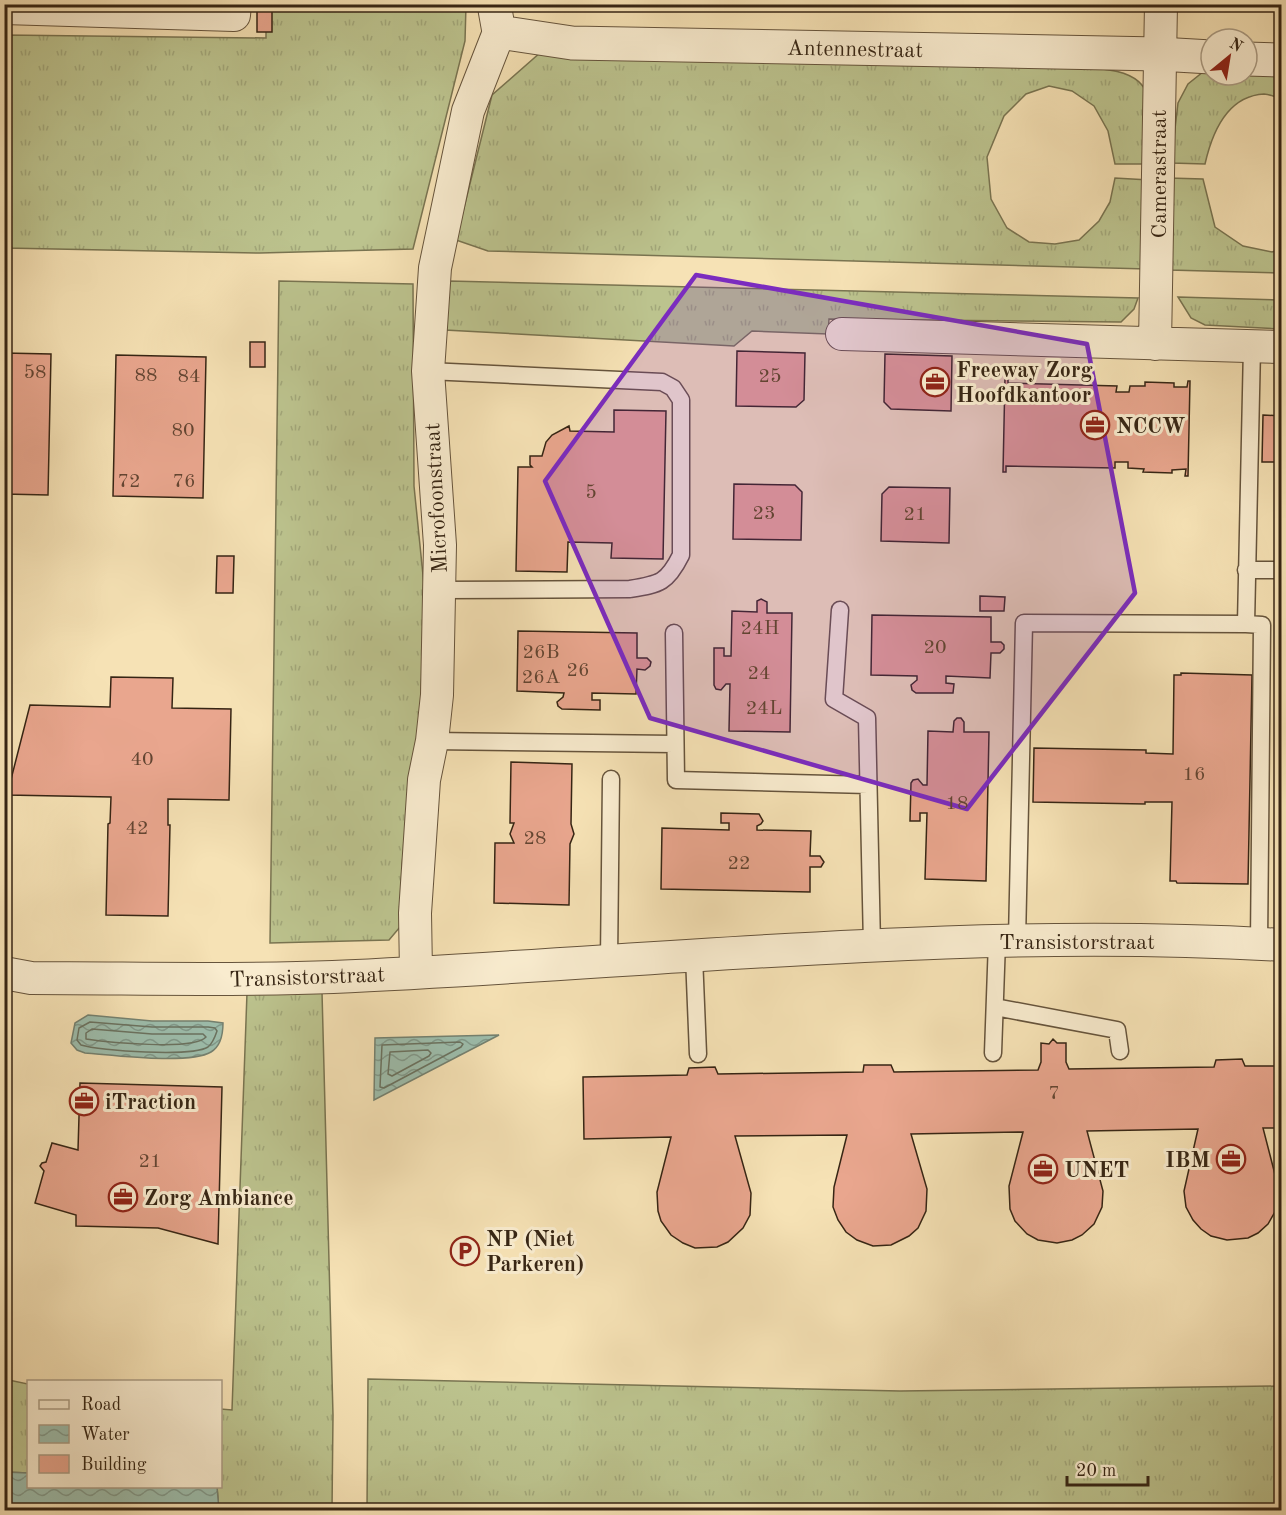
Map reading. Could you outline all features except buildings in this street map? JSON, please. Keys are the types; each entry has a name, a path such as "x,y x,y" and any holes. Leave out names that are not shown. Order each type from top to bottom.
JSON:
{"street":[{"path":"4,8 234,15 235,4"},
{"name":"Camerastraat","path":"1155,344 1161,4"},
{"name":"Antennestraat","path":"496,18 572,43 1199,56"},
{"name":"Microfoonstraat","path":"416,972 415,914 424,780 432,741 437,695 440,545 428,371 435,268 468,111 496,18"},
{"path":"1259,59 1281,60"},
{"path":"842,334 1267,347"},
{"name":"Transistorstraat","path":"4,973 31,978 332,977 872,945 1123,939 1270,944"}],"lane":[{"path":"1246,624 1246,570 1267,347"},
{"path":"428,371 662,382 673,388 681,400 681,555 673,572 657,585 630,589 439,590"},
{"path":"1246,570 1281,570"},
{"path":"840,610 834,699 867,718 872,945"},
{"path":"993,1053 995,1007 1007,941 1024,623 1262,625 1270,944"},
{"path":"674,633 676,780 868,785"},
{"path":"432,741 674,744"},
{"path":"609,960 611,779"},
{"path":"694,956 698,1054"},
{"path":"995,1007 1118,1030 1120,1051"}],"highlighted area":[{"path":"696,275 1087,344 1135,593 967,809 650,718 545,481"}],"green space":[{"path":"266,5 466,5 465,41 413,249 260,253 5,248 5,35 266,38"},
{"path":"541,52 1094,68 1122,73 1134,78 1143,86 1148,98 1147,164 1115,164 1108,131 1094,106 1072,91 1049,86 1026,94 1004,116 987,157 991,199 1007,228 1029,242 1055,244 1079,240 1099,221 1110,202 1115,178 1149,180 1147,269 488,251 456,240 492,95"},
{"path":"1281,73 1281,99 1264,94 1240,101 1223,118 1212,140 1205,164 1171,163 1178,103 1188,84 1199,75 1199,87 1259,87 1259,74"},
{"path":"1168,178 1203,179 1215,227 1243,246 1272,252 1281,249 1281,273 1169,270"},
{"path":"279,281 413,284 414,486 425,595 420,721 402,864 400,927 389,940 270,943"},
{"path":"449,281 1138,298 1134,309 1121,322 829,319 828,334 752,331 734,346 445,330"},
{"path":"1178,297 1281,300 1281,329 1205,325 1191,318"},
{"path":"322,992 333,1415 332,1510 219,1510 217,1488 222,1488 222,1409 232,1410 247,993"},
{"path":"4,1379 27,1384 27,1473 5,1472"},
{"path":"368,1379 900,1391 1281,1386 1281,1510 367,1510"}],"water":[{"path":"88,1015 152,1021 208,1021 223,1023 223,1031 214,1049 200,1056 169,1059 85,1053 77,1050 71,1043 75,1023"},
{"path":"499,1035 374,1100 375,1038"},
{"path":"5,1472 27,1473 27,1488 217,1488 219,1510 5,1510"}],"place":[{"name":"Freeway Zorg Hoofdkantoor","path":"935,382"},
{"name":"NCCW","path":"1095,425"},
{"name":"iTraction","path":"84,1101"},
{"name":"IBM","path":"1231,1159"},
{"name":"UNET","path":"1043,1169"},
{"name":"Zorg Ambiance","path":"123,1197"},
{"name":"NP (Niet Parkeren)","path":"465,1251"}]}
